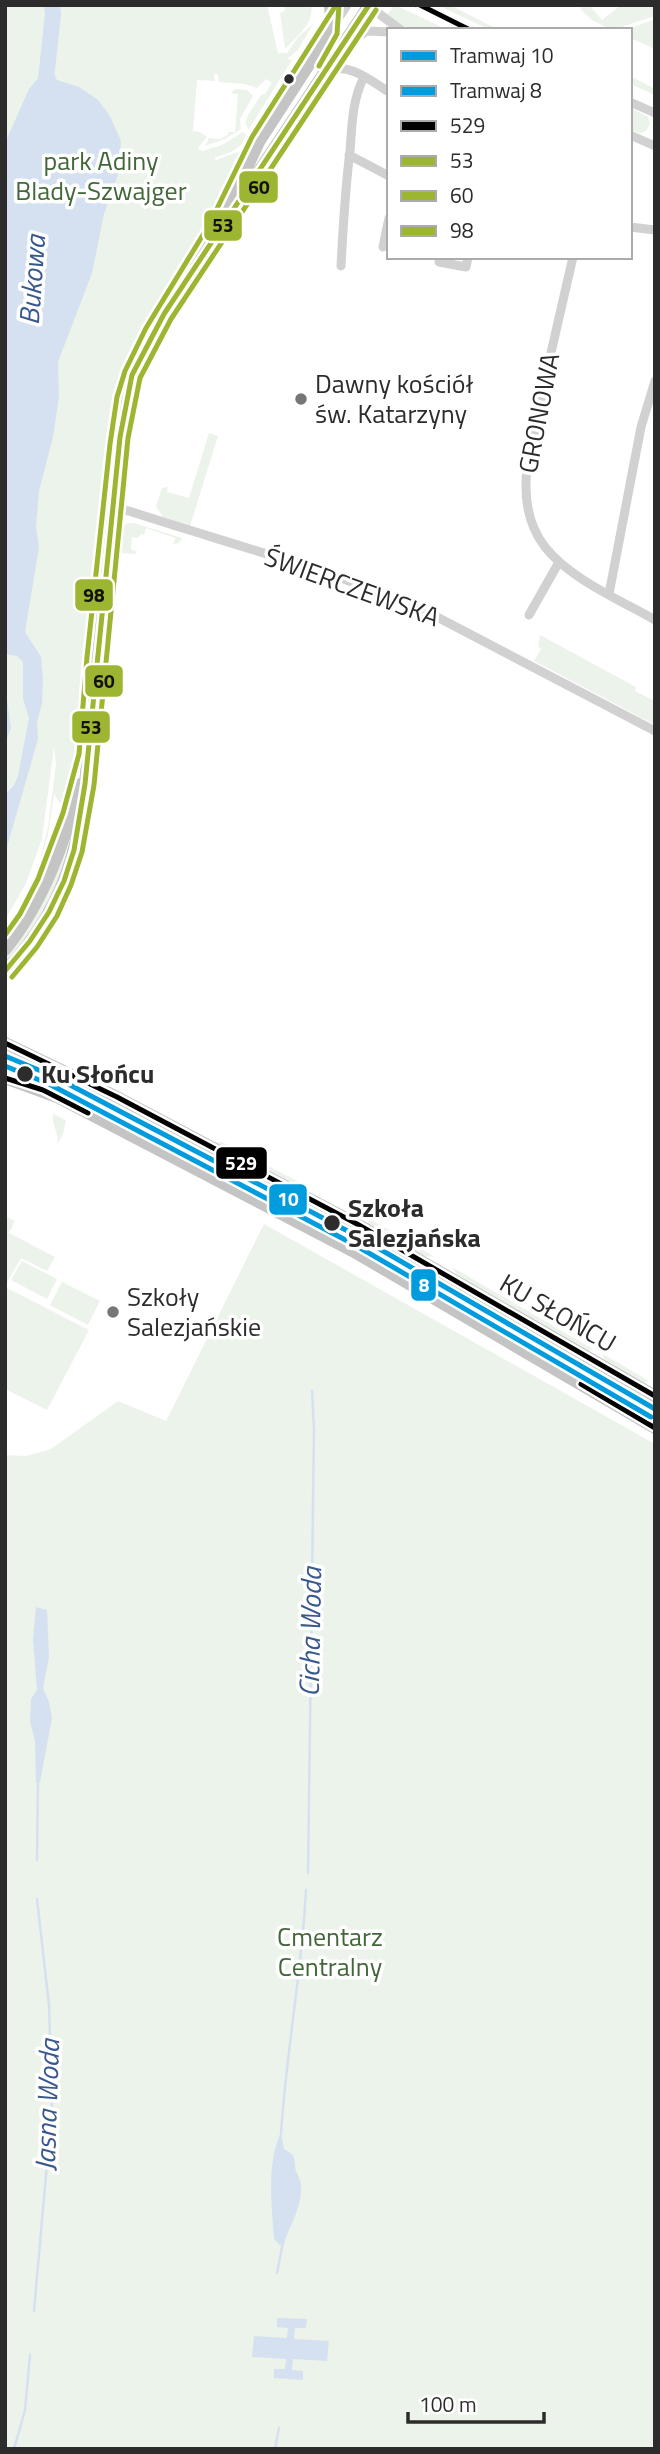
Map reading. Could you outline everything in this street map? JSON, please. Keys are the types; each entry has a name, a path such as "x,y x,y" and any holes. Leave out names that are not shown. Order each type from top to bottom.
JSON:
{"main road":[{"path":"195,268 224,218 261,139 327,37 331,19 330,5"},
{"path":"5,971 48,916 68,871 76,844 84,804 124,409 133,374 153,333 368,6"},
{"path":"5,950 28,919 46,882 69,823 88,756"},
{"name":"KU SŁOŃCU","path":"5,1043 105,1091 304,1196 438,1269 655,1396"},
{"name":"KU SŁOŃCU","path":"5,1078 50,1093 292,1219 424,1292 655,1428"}],"street":[{"path":"327,37 347,5"},
{"path":"419,5 467,28"},
{"path":"426,5 439,15"},
{"path":"368,6 398,28"},
{"path":"338,52 364,32 387,32"},
{"path":"326,71 344,68 387,91"},
{"path":"341,267 355,101 364,77"},
{"path":"632,103 655,113"},
{"path":"632,136 655,146"},
{"path":"349,155 387,175"},
{"path":"632,227 655,230"},
{"path":"383,247 387,228"},
{"path":"439,262 466,267 468,259"},
{"name":"GRONOWA","path":"573,259 552,345 526,484 528,510 543,545 559,562 655,620"},
{"path":"609,594 641,427 655,381"},
{"name":"ŚWIERCZEWSKA","path":"112,509 129,511 393,597 458,627 655,731"},
{"path":"528,615 559,562"},
{"path":"292,1219 304,1196"},
{"path":"424,1292 438,1269"}],"green space":[{"name":"park Adiny Blady-Szwajger","path":"5,5 267,5 278,53 287,53 298,37 313,24 298,50 287,59 292,60 249,129 245,124 248,115 272,83 266,79 257,88 219,82 218,74 214,74 215,81 197,80 193,131 207,137 198,148 202,151 222,145 243,132 246,135 237,148 214,158 216,160 240,151 249,136 254,143 222,211 160,305 133,354 123,380 116,408 83,723 75,772 64,810 54,794 48,835 39,865 48,827 56,764 54,747 42,839 26,883 5,920"},
{"path":"284,5 311,5 307,24 285,49 280,13 285,11"},
{"path":"394,5 444,28 407,28 387,15"},
{"path":"438,5 450,5 495,28 486,28"},
{"path":"581,5 593,5 591,7 602,20 621,5 655,5 655,16 618,28 608,28 592,20 581,10"},
{"path":"655,19 655,49 632,39 631,28"},
{"path":"632,77 655,89 655,95 632,85"},
{"path":"235,89 247,90 253,96 240,119 241,129 225,139 205,146 209,138 220,139 228,135 228,132 235,132 238,94 231,93"},
{"path":"270,98 275,100 260,130 252,130"},
{"path":"632,108 648,117 650,124 646,131 640,133 632,131"},
{"path":"209,433 218,436 190,526 163,517 156,506 162,488 168,487 167,492 189,498"},
{"path":"129,523 182,538 179,543 173,544 175,538 146,528 144,535 132,537 131,550 137,551 136,554 121,553 122,526"},
{"path":"540,635 636,687 635,691 655,701 655,725 534,661 541,649 538,646"},
{"path":"72,829 59,882 31,932 5,963 5,958 27,928 44,896"},
{"path":"74,1080 295,1197 294,1201 72,1083"},
{"path":"68,1091 291,1208 286,1211 65,1096"},
{"path":"53,1114 66,1120 57,1145 53,1122"},
{"path":"222,1142 301,1183 296,1185 213,1143"},
{"path":"5,1216 15,1221 9,1233 55,1257 47,1271 21,1258 5,1286"},
{"path":"370,1219 435,1257 423,1256 367,1224"},
{"name":"Cmentarz Centralny","path":"264,1224 655,1444 655,2449 5,2449 5,1455 26,1456 51,1449 118,1401 166,1421"},
{"path":"354,1242 420,1279 416,1281 352,1246"},
{"path":"22,1261 57,1279 47,1299 11,1280"},
{"path":"452,1267 593,1349 588,1351 458,1276"},
{"path":"62,1282 100,1301 88,1325 50,1305"},
{"path":"442,1282 655,1401 655,1407"},
{"path":"5,1287 89,1330 47,1410 5,1389"},
{"path":"438,1289 655,1416 655,1422 439,1295"},
{"path":"603,1354 649,1381 645,1383 604,1361"}],"water":[{"path":"47,61 51,62 57,80 79,87 98,100 110,116 121,141 118,175 104,214 92,273 58,362 59,397 53,437 39,491 36,527 39,547 25,632 41,657 42,703 37,722 38,739 5,854 5,795 18,776 29,718 23,699 23,662 17,656 5,654 5,143 29,89 44,71"},
{"path":"5,686 11,728 5,744"},
{"path":"36,1607 47,1610 49,1657 43,1688 52,1718 40,1782 36,1783 35,1741 30,1722 31,1699 37,1690 33,1639"},
{"path":"281,2132 284,2149 294,2158 301,2194 284,2244 280,2245 274,2239 271,2185 273,2158"},
{"path":"277,2318 307,2319 306,2328 295,2328 294,2339 329,2341 327,2361 293,2359 292,2370 303,2371 303,2380 274,2378 274,2369 285,2369 286,2359 252,2357 254,2336 287,2338 288,2328 277,2327"}],"waterway":[{"name":"Bukowa","path":"46,79 52,5"},
{"name":"Cicha Woda","path":"308,1873 314,1430 312,1391"},
{"name":"Jasna Woda","path":"37,1860 38,1780"},
{"name":"Cicha Woda","path":"281,2134 306,1890"},
{"name":"Jasna Woda","path":"34,2311 52,2107 49,2005 37,1899"},
{"name":"Cicha Woda","path":"277,2273 283,2242"},
{"name":"Jasna Woda","path":"14,2449 25,2410 30,2355"},
{"name":"Cicha Woda","path":"275,2449 279,2428"}],"tram line":[{"name":"10","path":"5,1056 53,1076 359,1237 655,1409"},
{"name":"8","path":"5,1066 49,1084 355,1245 651,1417"}],"transit line":[{"name":"98","path":"5,935 20,914 38,879 63,813 79,754 110,444 117,397 125,371 146,328 209,225 252,137 336,5"},
{"name":"60","path":"319,66 337,34 339,5"},
{"name":"53","path":"5,971 30,941 49,912 64,881 74,850 85,784 120,437 132,375 164,314 369,5"},
{"name":"529","path":"420,5 466,28"},
{"name":"60","path":"12,977 37,947 57,916 82,852 94,785 128,438 140,378 171,319 376,10"},
{"name":"529","path":"5,1043 117,1097 357,1224 655,1396"},
{"name":"98","path":"8,1070 61,1089 360,1245 655,1418"},
{"name":"529","path":"5,1078 43,1090 88,1113"},
{"name":"529","path":"581,1384 655,1428"}],"place":[{"name":"Dawny kościół św. Katarzyny","path":"301,399"},
{"name":"Ku Słońcu","path":"25,1074"},
{"name":"Szkoła Salezjańska","path":"332,1223"},
{"name":"Szkoły Salezjańskie","path":"113,1312"}]}
